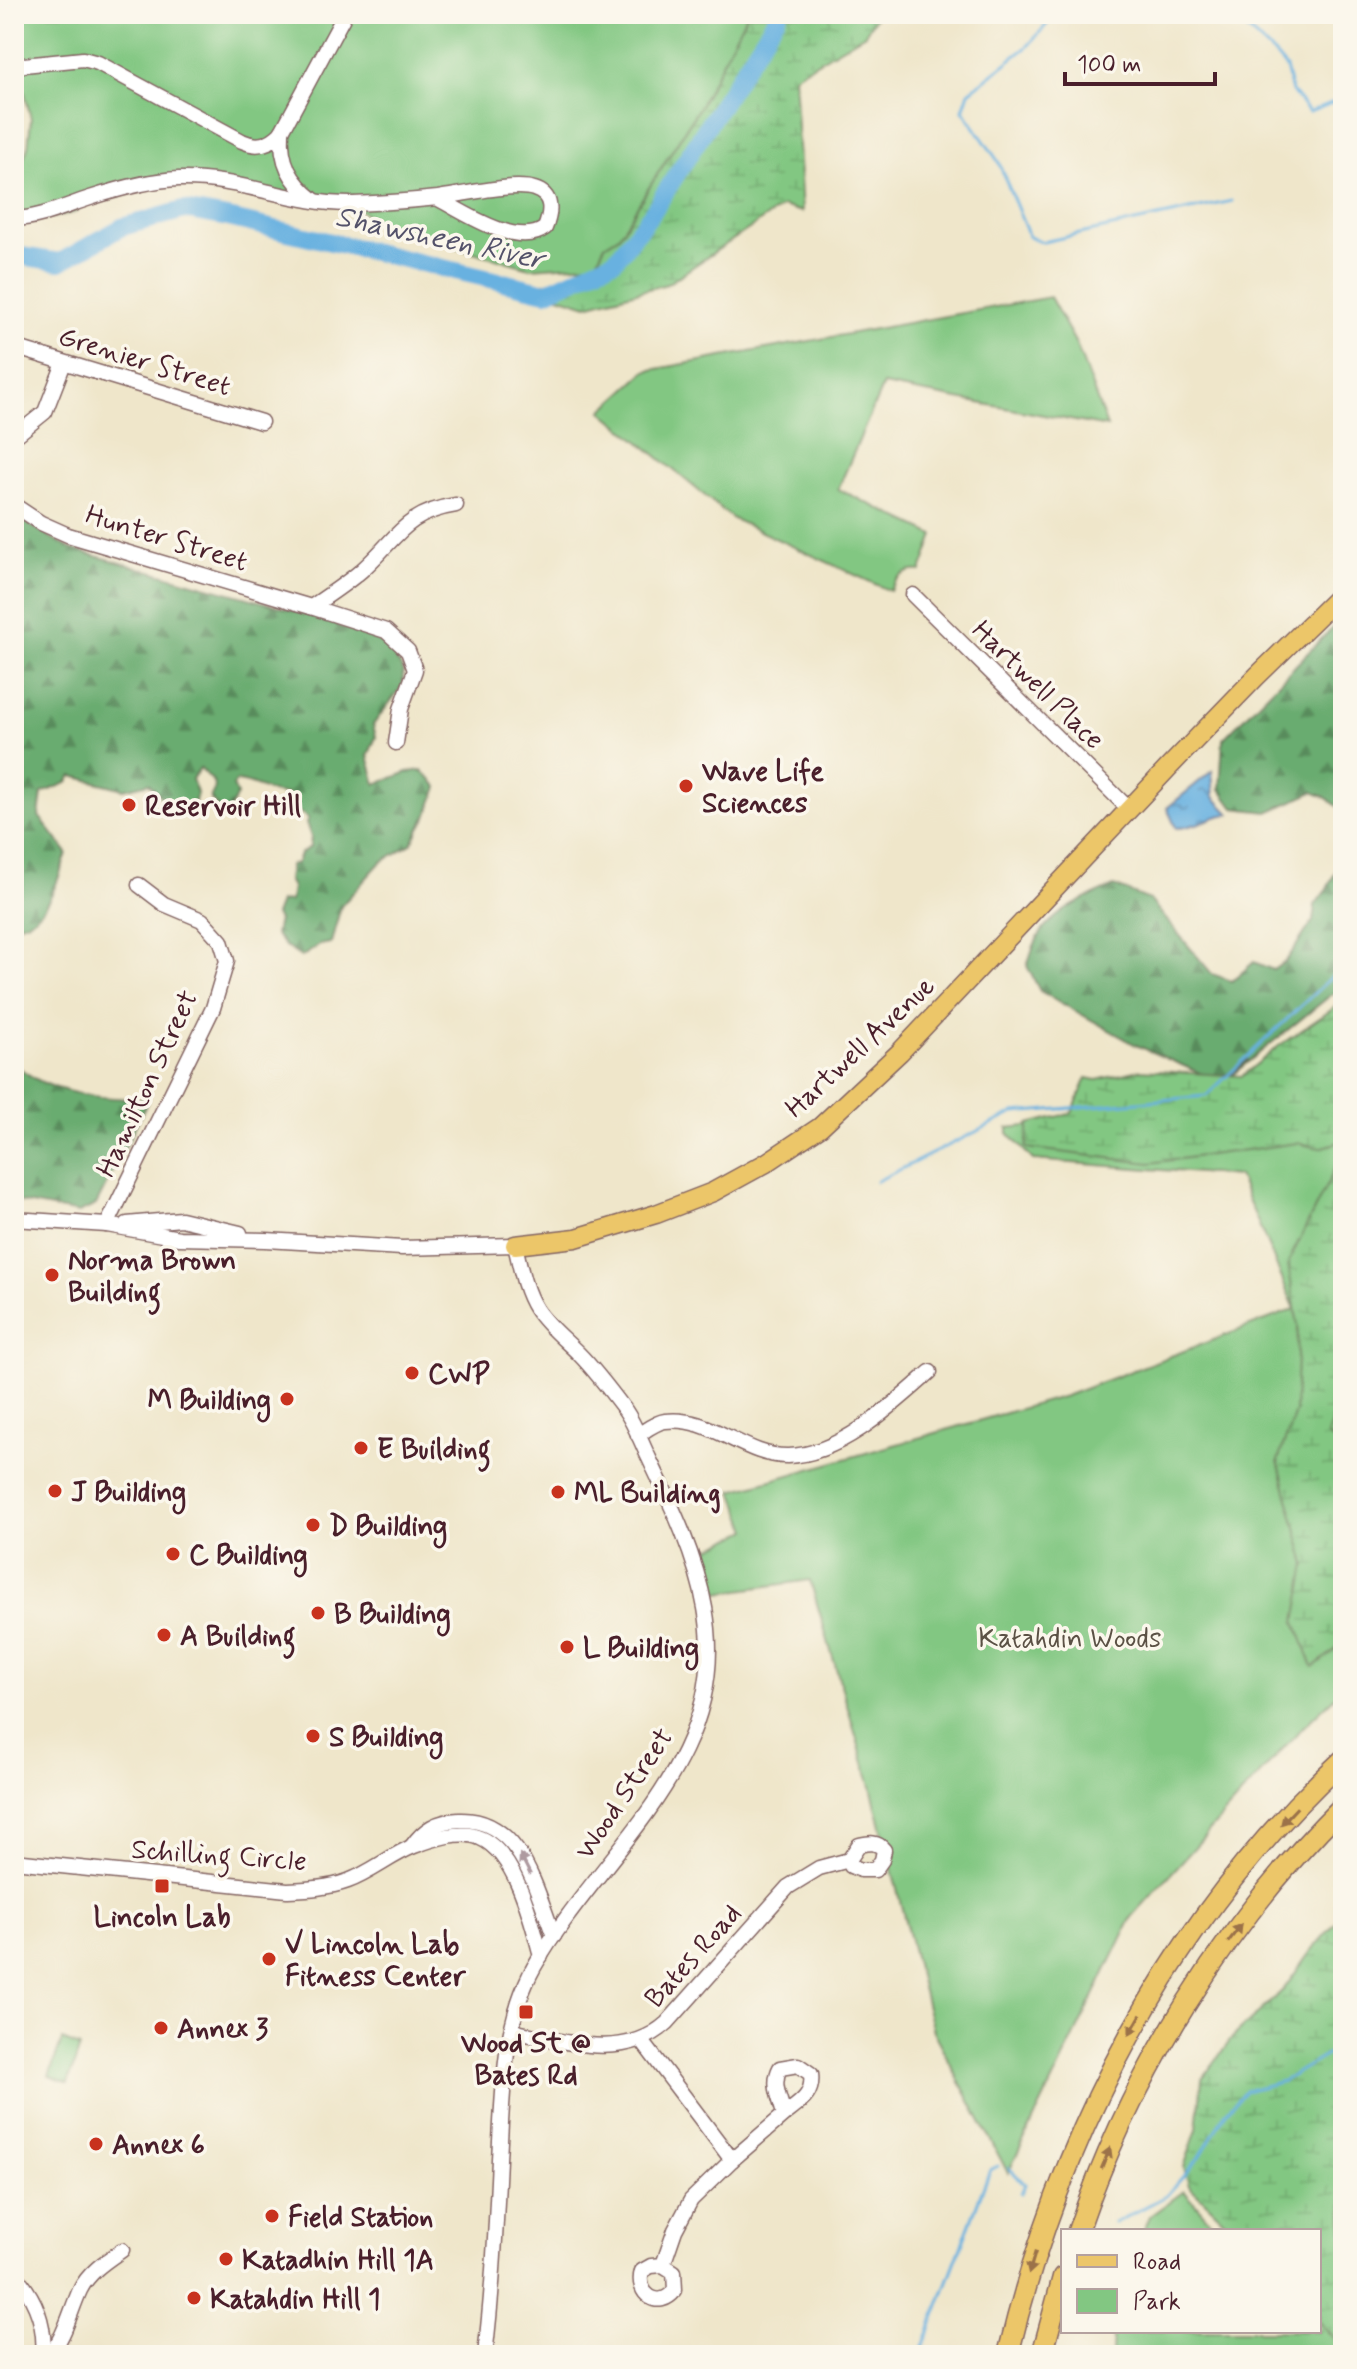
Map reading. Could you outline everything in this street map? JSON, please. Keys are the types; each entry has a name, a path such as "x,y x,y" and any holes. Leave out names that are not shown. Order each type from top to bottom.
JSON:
{"highway":[{"path":"1008,2355 1032,2262 1062,2177 1091,2110 1150,1998 1213,1906 1282,1824 1343,1760"},
{"path":"1079,2229 1107,2154 1181,2012 1279,1876 1343,1806"},
{"path":"1042,2355 1061,2284"}],"main road":[{"name":"Hartwell Avenue","path":"515,1245 576,1238 670,1209 713,1192 820,1127 900,1052 1257,676 1343,592"}],"street":[{"path":"14,66 83,59 98,63 250,145 267,144 282,131 345,14"},
{"path":"282,131 281,145 287,170 301,190 314,200"},
{"path":"14,219 63,209 134,186 178,179 234,184 349,204 437,198 523,187 540,192 551,208 545,228 539,233 521,235 491,226 437,198"},
{"name":"Grenier Street","path":"14,347 261,422"},
{"path":"14,437 45,412 64,363"},
{"name":"Hunter Street","path":"14,505 41,523 68,535 386,631 408,651 415,670 401,709 396,743"},
{"path":"311,607 363,569 400,529 435,508 456,505"},
{"name":"Hartwell Place","path":"913,595 1129,809"},
{"name":"Hamilton Street","path":"107,1225 213,1008 227,961 221,941 202,920 164,904 139,885"},
{"path":"14,1219 107,1225"},
{"name":"Hartwell Avenue","path":"107,1225 181,1219 266,1240"},
{"name":"Hartwell Avenue","path":"107,1225 179,1238 402,1248 515,1245"},
{"name":"Wood Street","path":"485,2355 503,2094 512,2031 532,1970 669,1779 696,1730 705,1701 709,1648 701,1585 673,1512 628,1414 606,1385 537,1311 526,1287 515,1245"},
{"path":"638,1435 663,1420 691,1422 718,1430 766,1455 791,1456 819,1450 860,1430 930,1372"},
{"name":"Schilling Circle","path":"411,1847 428,1827 445,1821 463,1819 498,1830 513,1844 527,1865 554,1936"},
{"name":"Schilling Circle","path":"14,1861 287,1890 348,1881 411,1847 462,1834 480,1837 494,1847 517,1882 541,1956"},
{"name":"Bates Road","path":"512,2031 617,2047 651,2038 788,1887 819,1868 849,1860"},
{"path":"642,2041 732,2160"},
{"path":"663,2265 675,2230 691,2200 784,2115"},
{"path":"46,2355 61,2335 81,2288 97,2268 122,2250"},
{"path":"14,2274 28,2289 38,2309 46,2355"}],"green space":[{"path":"14,14 747,14 700,106 619,236 605,245 593,269 590,264 530,268 391,229 359,210 234,188 164,185 80,206 77,212 14,226 14,183 28,147 31,119 14,48"},
{"path":"747,14 877,14 865,34 794,76 802,212 783,206 667,284 587,305 531,287 593,269 605,245 619,236 700,106"},
{"path":"1050,297 1076,344 1107,427 883,385 838,489 934,535 921,571 902,575 890,591 733,519 602,411 646,371"},
{"path":"14,516 71,549 317,617 387,645 403,670 403,685 373,725 376,737 368,756 376,784 422,770 438,787 428,814 411,844 380,863 341,906 331,943 320,945 301,957 275,934 278,920 275,915 280,902 290,901 290,865 297,863 300,854 310,847 308,818 296,813 289,794 275,793 237,781 233,786 237,795 228,813 221,811 210,798 215,788 212,780 200,768 192,779 197,793 193,809 160,796 149,783 124,789 72,776 67,783 42,793 39,816 67,853 43,909 25,923 14,924"},
{"path":"1343,617 1343,810 1313,792 1268,812 1234,808 1220,789 1223,739"},
{"path":"1343,857 1343,991 1331,995 1206,1096 1248,1059 1218,1081 1136,1045 1040,991 1027,966 1037,940 1053,919 1114,886 1150,900 1212,974 1232,981 1254,962 1273,970 1286,961 1313,921 1315,905"},
{"path":"1343,1002 1343,1141 1320,1148 1297,1143 1150,1163 1026,1148 1029,1124 1072,1113 1087,1078 1097,1080 1139,1070 1242,1076 1280,1045"},
{"path":"14,1063 43,1083 60,1089 95,1096 149,1099 96,1205 79,1213 14,1201"},
{"name":"Katahdin Woods","path":"1343,1092 1343,1689 1298,1732 1132,1917 1008,2173 933,2031 870,1783 810,1580 718,1593 704,1551 748,1530 733,1491 1065,1396 1295,1309 1238,1176 1033,1160 1008,1133 1008,1128"},
{"path":"1343,1152 1343,1400 1340,1400 1327,1435 1343,1448 1343,1644 1313,1667 1296,1622 1306,1564 1278,1461 1295,1412 1298,1326 1288,1263"},
{"path":"1343,1914 1343,2350 1321,2323 1321,2229 1234,2229 1189,2186 1184,2167 1197,2129 1202,2079 1233,2037 1284,1989 1310,1952"},
{"path":"62,2040 80,2047 68,2083 49,2076"},
{"path":"1184,2191 1217,2229 1145,2229 1150,2216"},
{"path":"1343,2271 1343,2355 1112,2355 1113,2333 1321,2333 1321,2279"}],"water":[{"path":"1212,771 1214,797 1230,814 1176,828 1167,808"}],"waterway":[{"name":"Shawsheen River","path":"14,255 60,262 122,227 184,210 546,292 615,260 652,213 779,14"},
{"path":"1056,14 1027,47 969,92 963,110 998,161 1029,237 1043,242 1232,201"},
{"path":"1237,14 1248,30 1286,68 1292,92 1309,112 1339,100 1343,102"},
{"path":"877,1181 1014,1113 1206,1096 1343,966"},
{"path":"1114,2223 1166,2196 1200,2157 1226,2112 1245,2091 1283,2081 1343,2045"},
{"path":"920,2355 990,2170 998,2166"},
{"path":"1009,2168 1025,2184 1021,2194"}],"place":[{"name":"Wave Life Sciences","path":"686,786"},
{"name":"Reservoir Hill","path":"129,805"},
{"name":"Norma Brown Building","path":"52,1275"},
{"name":"CWP","path":"412,1373"},
{"name":"M Building","path":"287,1399"},
{"name":"E Building","path":"361,1448"},
{"name":"J Building","path":"55,1491"},
{"name":"ML Building","path":"558,1492"},
{"name":"D Building","path":"313,1525"},
{"name":"C Building","path":"173,1554"},
{"name":"B Building","path":"318,1613"},
{"name":"A Building","path":"164,1635"},
{"name":"L Building","path":"567,1647"},
{"name":"S Building","path":"313,1736"},
{"name":"Lincoln Lab","path":"162,1886"},
{"name":"V Lincoln Lab Fitness Center","path":"269,1959"},
{"name":"Wood St @ Bates Rd","path":"526,2012"},
{"name":"Annex 3","path":"161,2028"},
{"name":"Annex 6","path":"96,2144"},
{"name":"Field Station","path":"272,2216"},
{"name":"Katadhin Hill 1A","path":"226,2259"},
{"name":"Katahdin Hill 1","path":"194,2298"}]}
